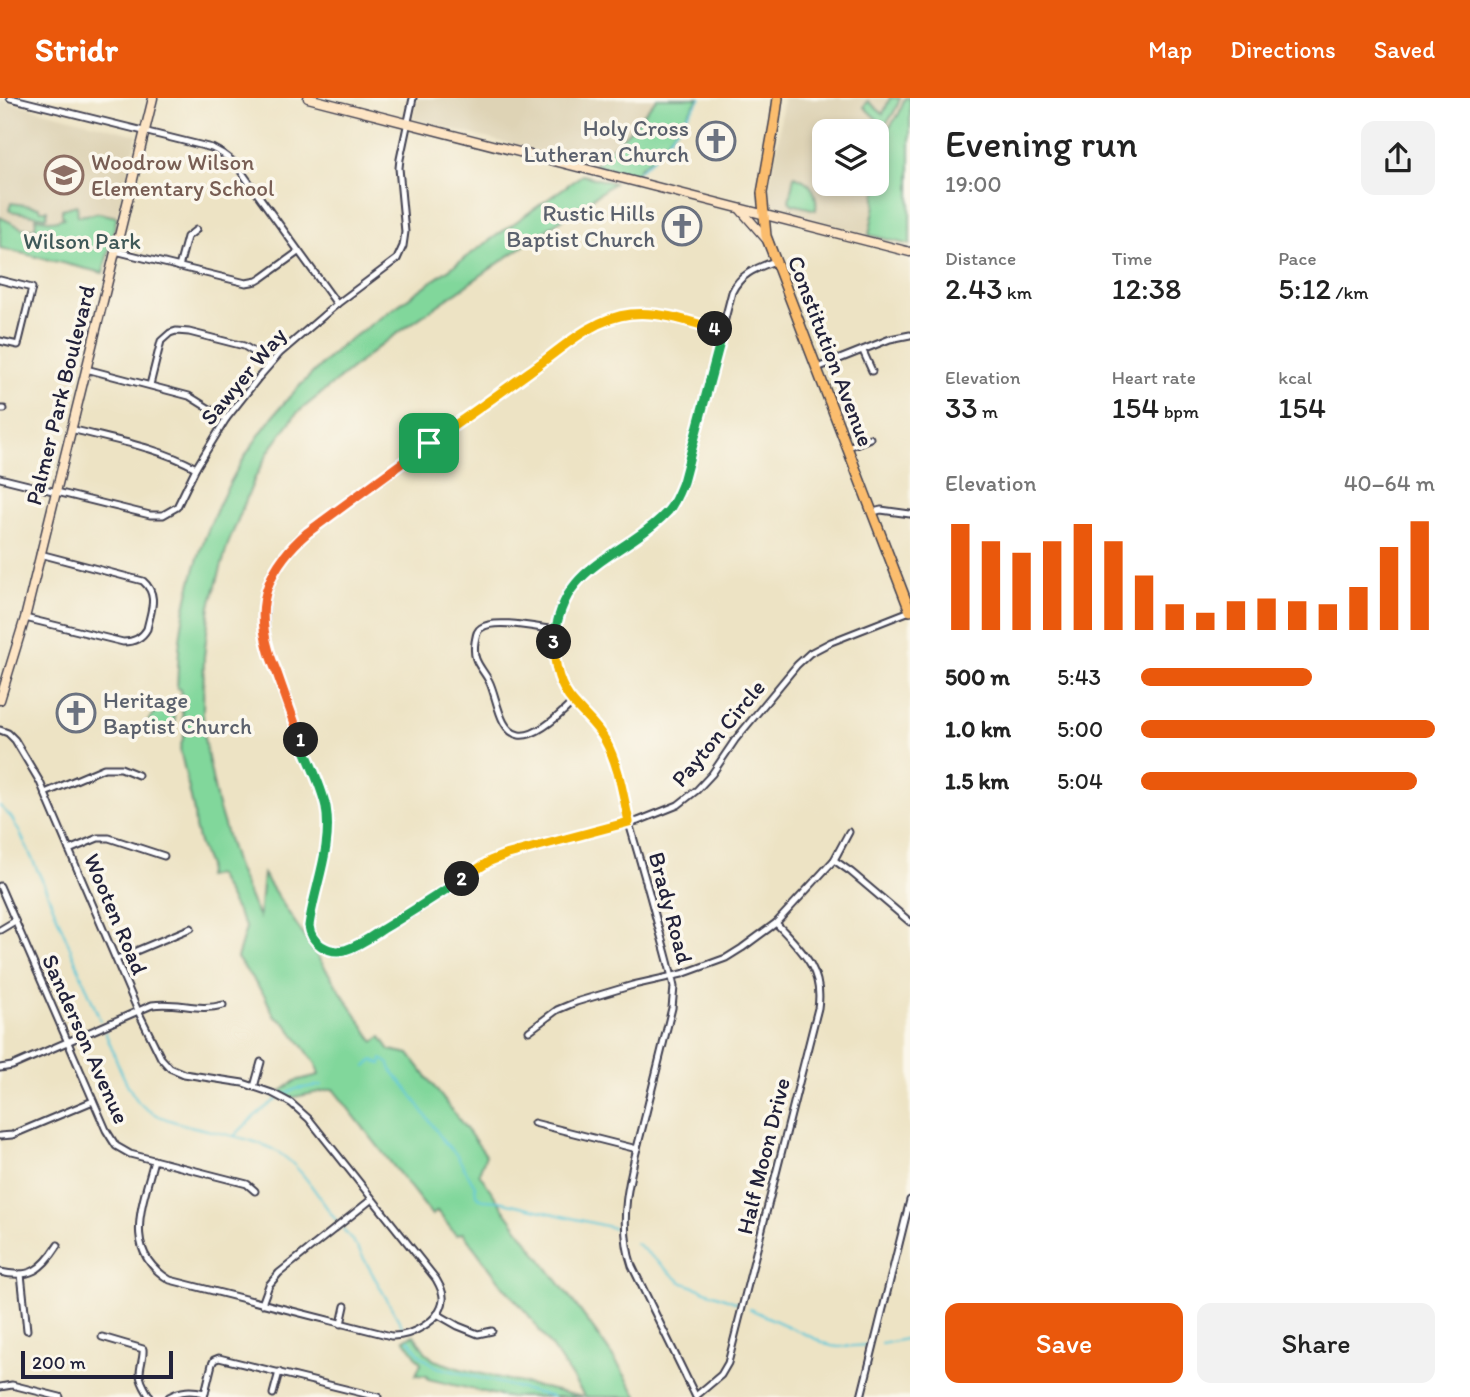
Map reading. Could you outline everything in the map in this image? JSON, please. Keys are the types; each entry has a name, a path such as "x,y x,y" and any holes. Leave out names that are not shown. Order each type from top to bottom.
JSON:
{"main road":[{"name":"Palmer Park Boulevard","path":"0,701 25,618 153,98"},
{"path":"308,98 910,252"},
{"name":"Constitution Avenue","path":"778,98 763,183 763,215 768,242 910,611"},
{"path":"740,209 768,242"}],"street":[{"path":"10,98 212,148 229,158 337,304"},
{"name":"Sawyer Way","path":"0,478 150,515 163,515 177,507 196,468 226,419 270,365 292,342 337,304 397,259 405,232 399,168 413,98"},
{"path":"179,267 187,237 197,230"},
{"path":"115,251 238,282 251,282 262,278 298,252"},
{"name":"Brady Road","path":"696,1397 643,1289 625,1243 625,1215 630,1180 672,1008 672,976 608,746 597,727 561,685 554,645 555,630 564,601 576,582 595,565 649,528 673,503 683,482 732,292 739,280 752,270 775,261"},
{"path":"0,280 32,288 18,345 0,341"},
{"name":"Payton Circle","path":"723,331 644,313 619,316 596,325 311,529 293,545 275,569 266,590 263,614 268,648 326,809 326,847 309,926 311,937 320,945 333,950 355,947 495,858 667,811 697,790 712,774 741,732 810,653 910,611"},
{"path":"150,385 161,341 176,331 244,346 270,365"},
{"path":"817,368 890,339 910,335"},
{"path":"863,351 872,371"},
{"path":"86,369 189,396 226,419"},
{"path":"71,429 159,452 196,468"},
{"path":"848,447 870,438"},
{"path":"873,512 881,510 910,514"},
{"path":"25,618 123,642 134,641 145,632 150,614 153,597 150,587 138,579 40,555"},
{"path":"150,587 158,582"},
{"path":"555,630 499,624 481,627 476,637 475,658 489,681 502,720 511,732 528,735 557,717 573,702"},
{"path":"137,639 143,647"},
{"name":"Wooten Road","path":"0,730 15,740 33,768 156,1051 170,1068 184,1074 254,1087 279,1096 302,1112 436,1279 443,1298 437,1314"},
{"path":"45,793 110,766 138,775"},
{"path":"529,1031 556,1010 576,1002 682,974 726,958 776,923 834,860 849,832"},
{"path":"69,850 98,838 109,838 164,856"},
{"path":"834,860 910,922"},
{"name":"Sanderson Avenue","path":"0,886 93,1101 116,1146 130,1154 247,1184 255,1191"},
{"path":"0,930 15,921"},
{"name":"Half Moon Drive","path":"696,1397 717,1380 728,1363 818,1008 820,988 815,971 800,949 776,923"},
{"path":"117,960 191,928"},
{"path":"0,1068 12,1066 158,1004 209,1009 222,1005"},
{"path":"254,1087 261,1062"},
{"path":"222,1089 224,1080"},
{"path":"0,1136 12,1135 93,1101"},
{"path":"534,1123 638,1149"},
{"path":"154,1160 139,1226 141,1244 147,1259 163,1276 177,1283 391,1336 406,1335 428,1323 437,1314 478,1334 492,1331"},
{"path":"262,1304 273,1279 372,1199"},
{"path":"861,1397 910,1200"},
{"path":"0,1272 20,1275 32,1273 42,1266 58,1245"},
{"path":"20,1275 27,1330"},
{"path":"341,1324 345,1307"},
{"path":"102,1338 143,1349 140,1374 150,1397"},
{"path":"169,1397 181,1391 194,1391 205,1395 212,1364 216,1359 377,1397"},
{"path":"274,1394 279,1372"},
{"path":"0,1387 12,1385 60,1397"}],"shaded area":[{"path":"417,98 657,98 634,126 594,165 415,120 413,117"},
{"path":"783,98 905,98 899,114 889,128 889,119 812,119 812,196 875,196 876,205 869,235 774,210 769,206"},
{"name":"Woodrow Wilson Elementary School","path":"0,100 137,135 117,217 99,213 33,230 22,228 0,217"}],"green space":[{"path":"657,98 699,98 672,135 654,156 640,167 635,176 594,165 634,126"},
{"path":"890,98 900,98 889,119 877,119 864,107 868,101 883,114"},
{"path":"905,98 910,98 910,245 869,235 875,196 889,196 889,128 899,114"},
{"path":"582,175 614,183 382,344 296,414 269,451 228,544 210,606 204,657 204,738 217,802 236,865 259,917 263,874 374,1042 381,1037 390,1050 409,1054 486,1155 479,1173 601,1340 638,1397 585,1397 527,1313 463,1233 456,1235 437,1211 432,1215 333,1089 290,1098 280,1092 295,1081 319,1075 316,1064 285,1023 274,1016 265,996 237,958 246,928 217,875 206,877 208,866 195,827 180,749 186,727 183,724 181,690 177,688 184,611 199,554 236,472 276,412 342,345"},
{"path":"794,176 812,188 812,196 816,198 816,210 792,204 789,201"},
{"path":"11,203 39,207 41,210 47,210 47,216 10,211"},
{"name":"Wilson Park","path":"77,205 78,216 99,213 117,217 103,273 0,248 0,217 22,228 38,229 35,228 36,218 53,221 64,218 62,209"},
{"path":"173,706 176,733 173,736 146,728 155,712"},
{"path":"414,1335 434,1360 461,1369 583,1397 505,1397 416,1375 421,1363 404,1339"}],"waterway":[{"path":"638,172 666,143 701,98"},
{"path":"0,806 11,817 42,880 100,1020"},
{"path":"105,1032 127,1084 137,1100 148,1110 181,1124 243,1138 276,1151 302,1173 336,1220"},
{"path":"366,1067 373,1060 381,1064 382,1059 389,1064 445,1143 456,1154 475,1186 476,1195 483,1200 499,1201 614,1228"},
{"path":"283,1095 296,1089 322,1085"},
{"path":"234,1136 277,1099"},
{"path":"343,1229 358,1248 403,1328"},
{"path":"636,1243 681,1282 738,1303"},
{"path":"750,1309 831,1346 868,1345"},
{"path":"881,1344 910,1338"},
{"path":"409,1340 422,1357 437,1367 553,1397"}],"place":[{"name":"Holy Cross Lutheran Church","path":"716,141"},
{"name":"Woodrow Wilson Elementary School","path":"64,175"},
{"name":"Rustic Hills Baptist Church","path":"682,226"},
{"name":"Heritage Baptist Church","path":"76,713"}],"route":[{"path":"644,313 723,331 683,482 673,503 649,528 598,563 576,582 564,601 557,620 554,645 561,685 597,727 608,746 614,759 629,822 495,858 355,947 333,950 315,941 309,932 314,896 326,847 326,809 268,648 263,614 266,590 275,569 296,542 429,443 569,343 607,320 644,313"}]}
